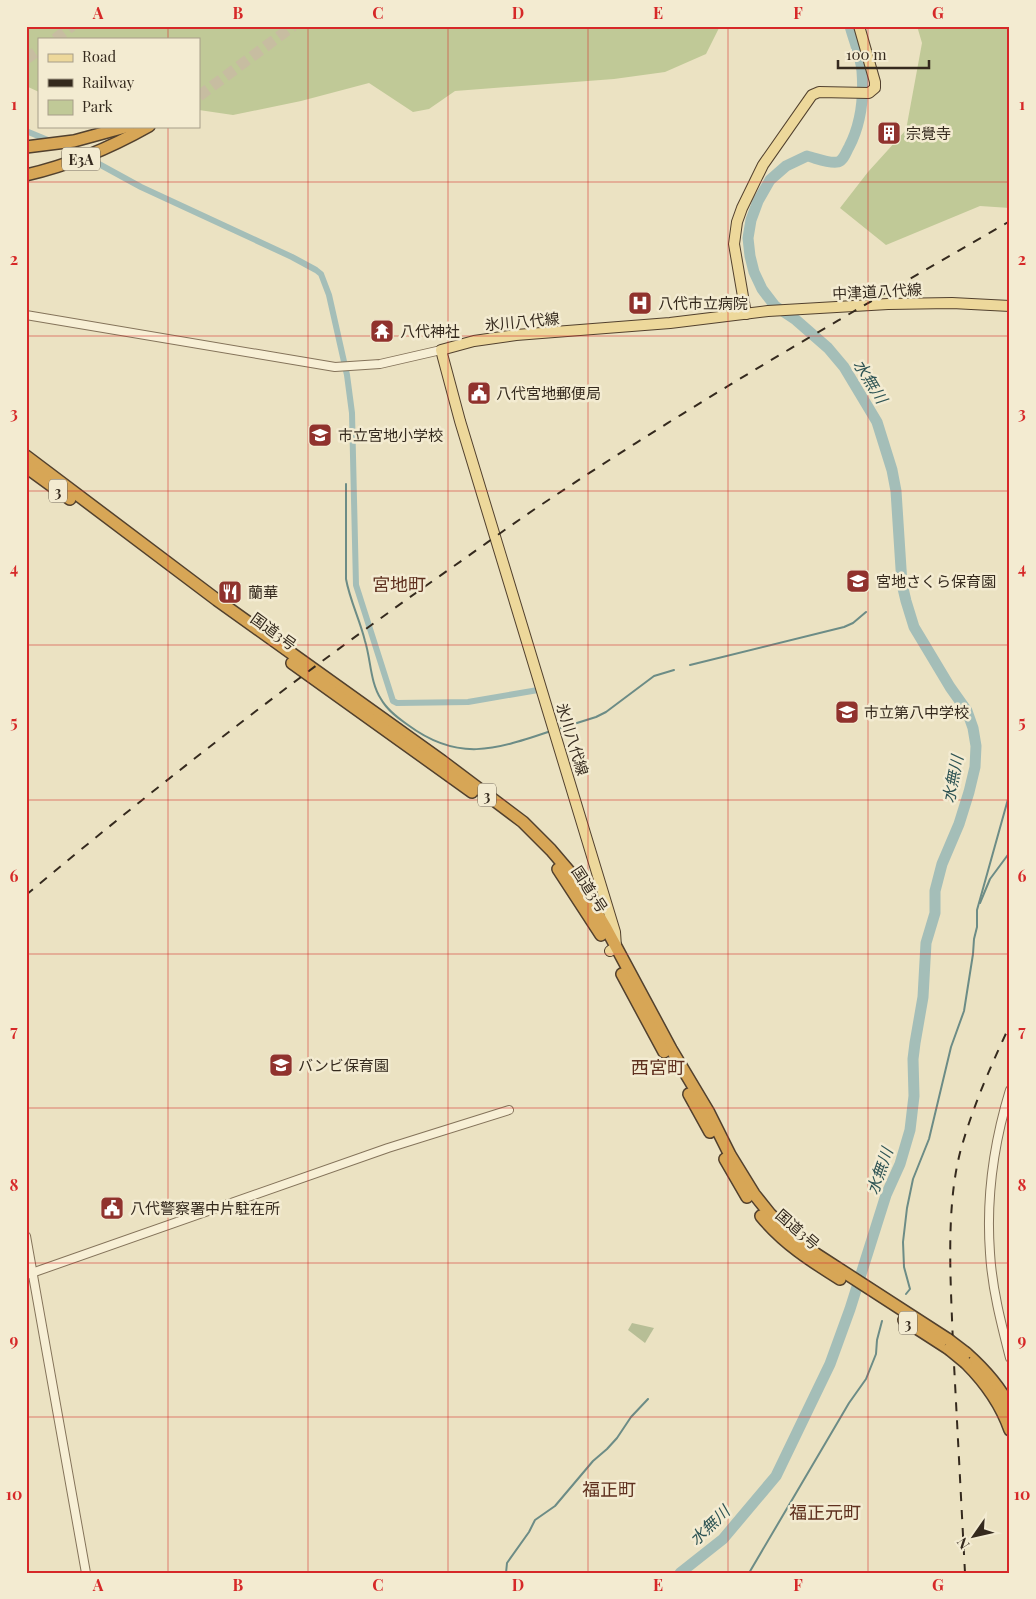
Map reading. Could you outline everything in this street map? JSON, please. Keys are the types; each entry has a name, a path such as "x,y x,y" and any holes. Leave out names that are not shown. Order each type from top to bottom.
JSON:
{"highway":[{"name":"E3A","path":"26,147 74,141 130,129"},
{"name":"E3A","path":"26,175 65,165 97,152 130,129"},
{"name":"国道3号","path":"26,456 217,600 442,761 523,822 551,850 580,884 605,926 613,949 734,1177 750,1202 764,1219 788,1244 818,1260 949,1344 990,1376 1010,1407"},
{"name":"国道3号","path":"26,467 338,697 514,823 560,870 605,926"},
{"name":"国道3号","path":"966,1358 987,1386 1010,1430"}],"main road":[{"path":"746,314 734,244 736,227 742,208 764,165 809,98 819,92 869,93 874,88 875,82 859,26"},
{"name":"中津道八代線","path":"746,314 888,304 952,303 1010,306"},
{"name":"氷川八代線","path":"605,926 441,350 474,341 516,335 670,323 746,314"}],"street":[{"path":"26,315 335,367 380,364 441,350"},
{"path":"1010,1090 999,1129 988,1221 994,1290 1010,1358"},
{"path":"29,1274 388,1148 509,1110"},
{"path":"26,1236 29,1274 86,1573"}],"green space":[{"path":"26,26 720,26 706,54 665,72 614,79 455,91 429,109 413,112 369,83 301,101 233,115 200,110 200,38 38,38 38,92 26,86"},
{"path":"917,26 1010,26 1010,208 980,206 886,245 840,208 868,172 906,130 922,43"},
{"path":"632,1323 654,1328 645,1343 628,1330"}],"waterway":[{"name":"水無川","path":"680,1573 723,1539 776,1476 830,1364 850,1309 886,1195 900,1164 910,1130 914,1096 913,1059 923,997 926,943 935,913 935,891 942,864 959,824 975,767 976,746 973,728 967,711 950,687 914,627 906,601 902,584 896,491 892,470 877,422 844,367 828,348 796,320 775,306 762,289 754,272 750,256 748,238 751,220 758,201 770,180 786,166 807,156 831,162 842,160 853,138 861,110 863,81 860,60 850,26"},
{"path":"26,131 77,152 141,187 292,257 321,274 329,295 347,375 352,413 356,585 393,701 397,703 468,702 538,690"},
{"path":"346,484 346,579 363,633 377,692 386,707 400,720 426,737 460,748 476,749 510,744 548,732"},
{"name":"水無川","path":"902,602 906,601"},
{"path":"690,665 844,627 853,623 866,612"},
{"path":"561,728 606,712 654,676 674,670"},
{"path":"906,1294 910,1289 904,1267 903,1242 913,1179 929,1139 951,1047 964,1011 977,927 977,910 1010,792"},
{"path":"980,903 990,879 1010,852"},
{"path":"749,1573 849,1403 866,1379 876,1354 877,1340 882,1321"},
{"path":"506,1573 507,1563 529,1532 535,1520 555,1506 593,1461 617,1438 631,1417 648,1399"}],"tunnel":[{"path":"56,38 72,26"},
{"path":"200,95 293,26"},
{"path":"26,59 38,51"}],"railway":[{"path":"26,895 131,809 291,685 399,605 528,514 609,460 722,390 1010,221"},
{"path":"965,1573 951,1297 950,1246 953,1196 961,1149 971,1117 989,1070 1010,1025"}],"place":[{"name":"宗覺寺","path":"889,133"},
{"name":"八代市立病院","path":"640,303"},
{"name":"八代神社","path":"382,331"},
{"name":"八代宮地郵便局","path":"479,393"},
{"name":"市立宮地小学校","path":"320,435"},
{"name":"宮地さくら保育園","path":"858,581"},
{"name":"蘭華","path":"230,592"},
{"name":"市立第八中学校","path":"847,712"},
{"name":"バンビ保育園","path":"281,1065"},
{"name":"八代警察署中片駐在所","path":"112,1208"}],"district":[{"name":"宮地町","path":"399,584"},
{"name":"西宮町","path":"658,1067"},
{"name":"福正町","path":"609,1489"},
{"name":"福正元町","path":"825,1512"}]}
